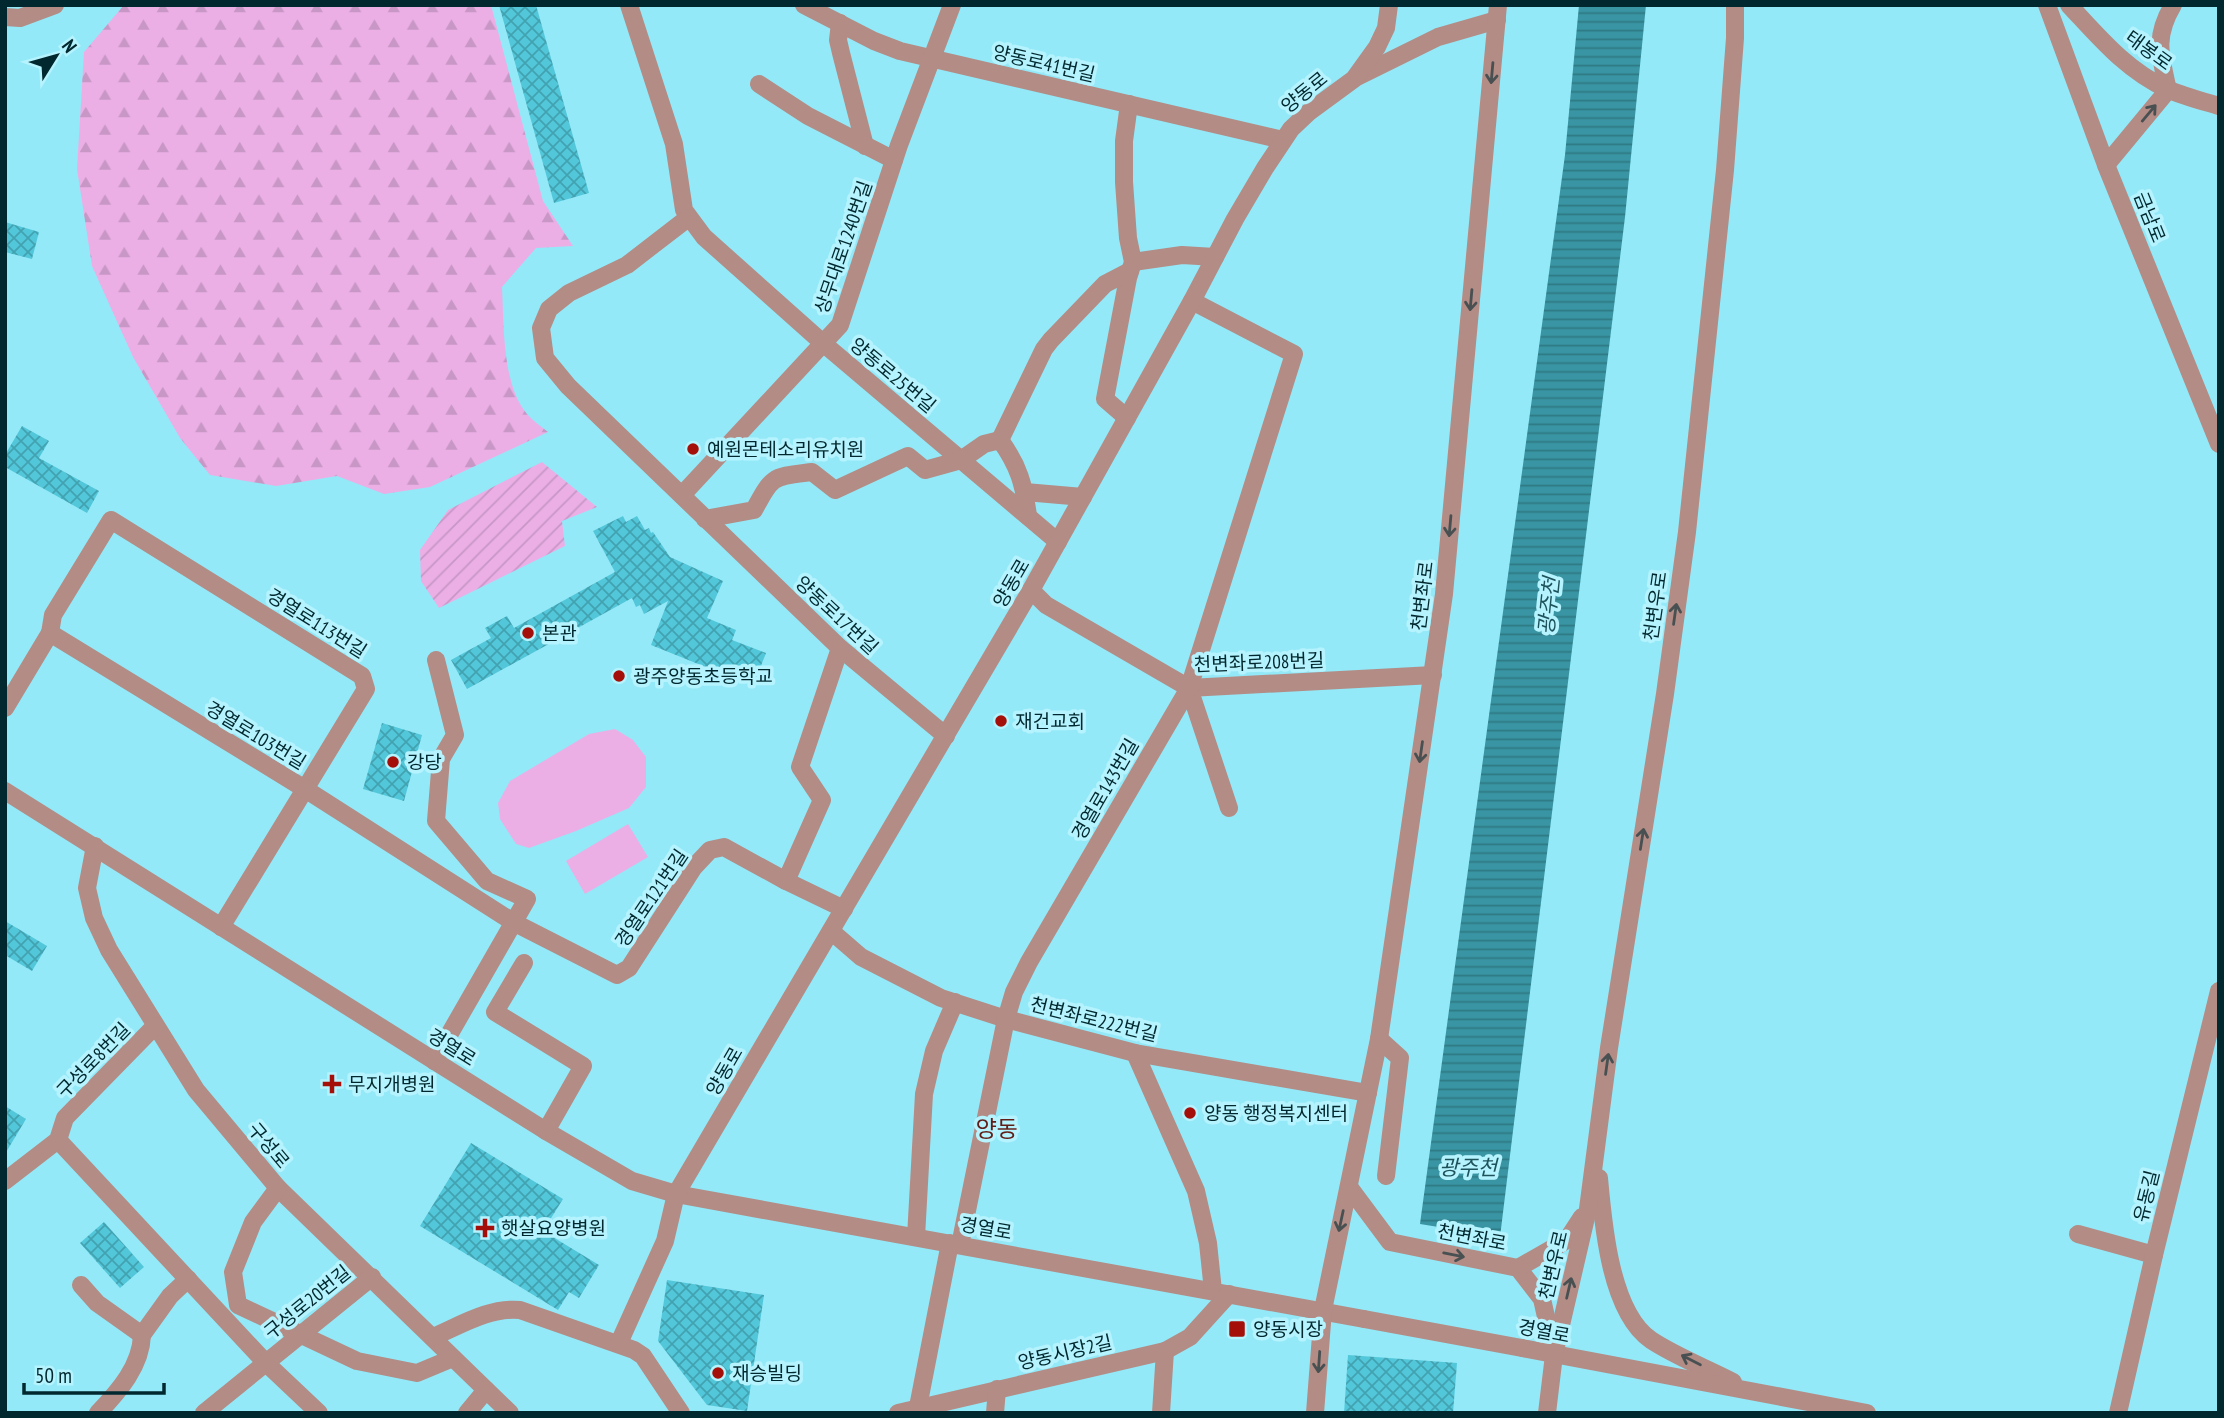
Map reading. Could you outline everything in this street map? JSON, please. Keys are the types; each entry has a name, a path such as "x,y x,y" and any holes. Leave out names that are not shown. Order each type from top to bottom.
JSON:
{"street":[{"path":"17,13 55,5"},
{"path":"629,5 674,144 684,210 688,218"},
{"name":"양동로41번길","path":"804,5 887,46 932,60 1283,140"},
{"name":"상무대로1240번길","path":"682,495 840,326 894,160 951,5"},
{"name":"양동로","path":"619,1343 665,1241 676,1194 1031,590 1235,219 1283,140 1301,119 1354,79 1377,47 1386,27 1389,5"},
{"name":"천변우로","path":"1546,1413 1554,1355 1588,1209 1609,1048 1665,694 1687,531 1725,170 1735,5"},
{"name":"금남로","path":"2047,5 2106,165 2219,444"},
{"name":"태봉로","path":"2068,5 2116,56 2133,70 2168,90 2219,106"},
{"path":"2106,165 2168,90 2159,39 2163,21 2173,5"},
{"path":"1354,79 1438,37 1497,13"},
{"name":"천변좌로","path":"1315,1413 1323,1310 1379,1039 1444,594 1497,13"},
{"path":"841,23 838,40 864,146"},
{"path":"759,84 808,116 894,160"},
{"path":"1127,418 1105,399 1132,266 1124,182 1124,141 1129,104"},
{"name":"양동로25번길","path":"688,218 704,237 824,344 1058,542"},
{"name":"양동로17번길","path":"688,218 627,265 557,301 545,316 541,336 545,358 550,367 840,648 946,736"},
{"path":"1000,440 1044,349 1105,284 1132,266 1182,255 1216,257"},
{"name":"경열로143번길","path":"918,1406 1014,992 1189,688 1294,354 1192,301"},
{"path":"705,519 754,510 768,484 778,476 812,472 835,490 908,456 925,470 961,460 984,444 1000,440"},
{"path":"1000,440 1017,464 1028,516"},
{"path":"1025,492 1083,497"},
{"name":"경열로113번길","path":"50,633 53,615 111,520 362,677 366,690 221,927"},
{"name":"천변좌로208번길","path":"1031,590 1046,605 1189,688 1433,675"},
{"path":"5,708 50,633"},
{"name":"경열로103번길","path":"50,633 517,915"},
{"path":"840,648 800,766 822,800 786,881 844,909"},
{"path":"435,1061 527,899 487,881 436,821 441,759 455,735 436,660"},
{"path":"1189,688 1229,808"},
{"name":"경열로","path":"5,791 546,1131 632,1181 676,1194 1323,1310 1867,1413"},
{"name":"구성로","path":"95,846 87,888 94,918 108,950 196,1090 278,1188 510,1413"},
{"name":"경열로121번길","path":"517,915 617,975 629,968 694,867 710,850 724,847 786,881"},
{"name":"천변좌로222번길","path":"831,931 861,957 941,998 1006,1019 1135,1053 1368,1093"},
{"path":"524,963 495,1012 583,1066 546,1131"},
{"name":"유동길","path":"2118,1413 2219,991"},
{"path":"916,1237 924,1094 934,1051 955,1002"},
{"name":"구성로8번길","path":"5,1181 58,1140 65,1118 155,1026"},
{"path":"1379,1039 1401,1058 1386,1176"},
{"path":"1135,1053 1196,1191 1221,1292 1190,1336 1165,1351 1161,1413"},
{"path":"58,1140 265,1362 319,1413"},
{"path":"1596,1144 1605,1246 1614,1279 1635,1323 1649,1339 1752,1391"},
{"name":"천변좌로","path":"1349,1187 1390,1242 1518,1268 1542,1299 1554,1355"},
{"path":"278,1188 253,1222 233,1272 238,1305 357,1361 417,1373 453,1358"},
{"name":"천변우로","path":"1518,1268 1567,1240 1588,1209"},
{"path":"2078,1234 2154,1255"},
{"name":"구성로20번길","path":"204,1413 372,1277"},
{"path":"98,1413 130,1375 142,1345 142,1335 170,1296 188,1279"},
{"path":"82,1286 97,1303 142,1335"},
{"path":"433,1338 493,1311 508,1308 520,1310 619,1343 643,1356 681,1413"},
{"name":"양동시장2길","path":"995,1413 997,1389 1165,1351"},
{"path":"898,1413 997,1389"},
{"path":"467,1413 486,1390"}],"green space":[{"path":"124,5 491,5 543,201 573,246 536,248 502,287 504,336 513,387 527,414 548,432 430,487 384,494 337,476 276,486 210,475 180,438 133,357 92,266 77,169 84,52"},
{"path":"542,462 597,507 562,521 565,546 439,608 421,581 420,550 448,510"},
{"path":"615,729 633,740 646,757 646,787 629,808 529,848 516,844 500,819 498,803 510,781 589,734"},
{"path":"628,824 648,857 585,894 566,861"}],"water":[{"name":"광주천","path":"1579,5 1646,5 1625,217 1500,1237 1420,1224 1565,155"}],"building":[{"path":"499,5 536,5 589,193 554,203"},
{"path":"5,222 39,232 32,259 5,252"},
{"path":"22,426 49,441 39,458 99,491 87,513 5,467 5,455"},
{"path":"623,516 626,522 637,516 645,530 649,528 651,533 653,532 670,557 723,581 707,618 736,630 732,640 766,653 753,686 651,645 668,601 644,614 640,605 636,607 632,598 467,689 451,660 491,638 485,628 507,616 514,628 615,572 593,531"},
{"name":"강당","path":"382,723 422,735 404,801 363,789"},
{"path":"5,921 47,946 32,971 5,955"},
{"path":"5,1106 26,1119 5,1154"},
{"name":"햇살요양병원","path":"471,1143 563,1199 543,1231 599,1265 579,1298 569,1292 558,1310 420,1226"},
{"path":"104,1222 144,1267 120,1288 80,1243"},
{"name":"재승빌딩","path":"667,1280 764,1295 747,1411 707,1405 658,1341"},
{"path":"1348,1355 1457,1363 1453,1413 1344,1413"}],"place":[{"name":"예원몬테소리유치원","path":"693,449"},
{"name":"본관","path":"528,633"},
{"name":"광주양동초등학교","path":"619,676"},
{"name":"재건교회","path":"1001,721"},
{"name":"강당","path":"393,762"},
{"name":"무지개병원","path":"332,1084"},
{"name":"양동 행정복지센터","path":"1190,1113"},
{"name":"햇살요양병원","path":"485,1228"},
{"name":"양동시장","path":"1237,1329"},
{"name":"재승빌딩","path":"718,1373"}],"district":[{"name":"양동","path":"997,1129"}]}
